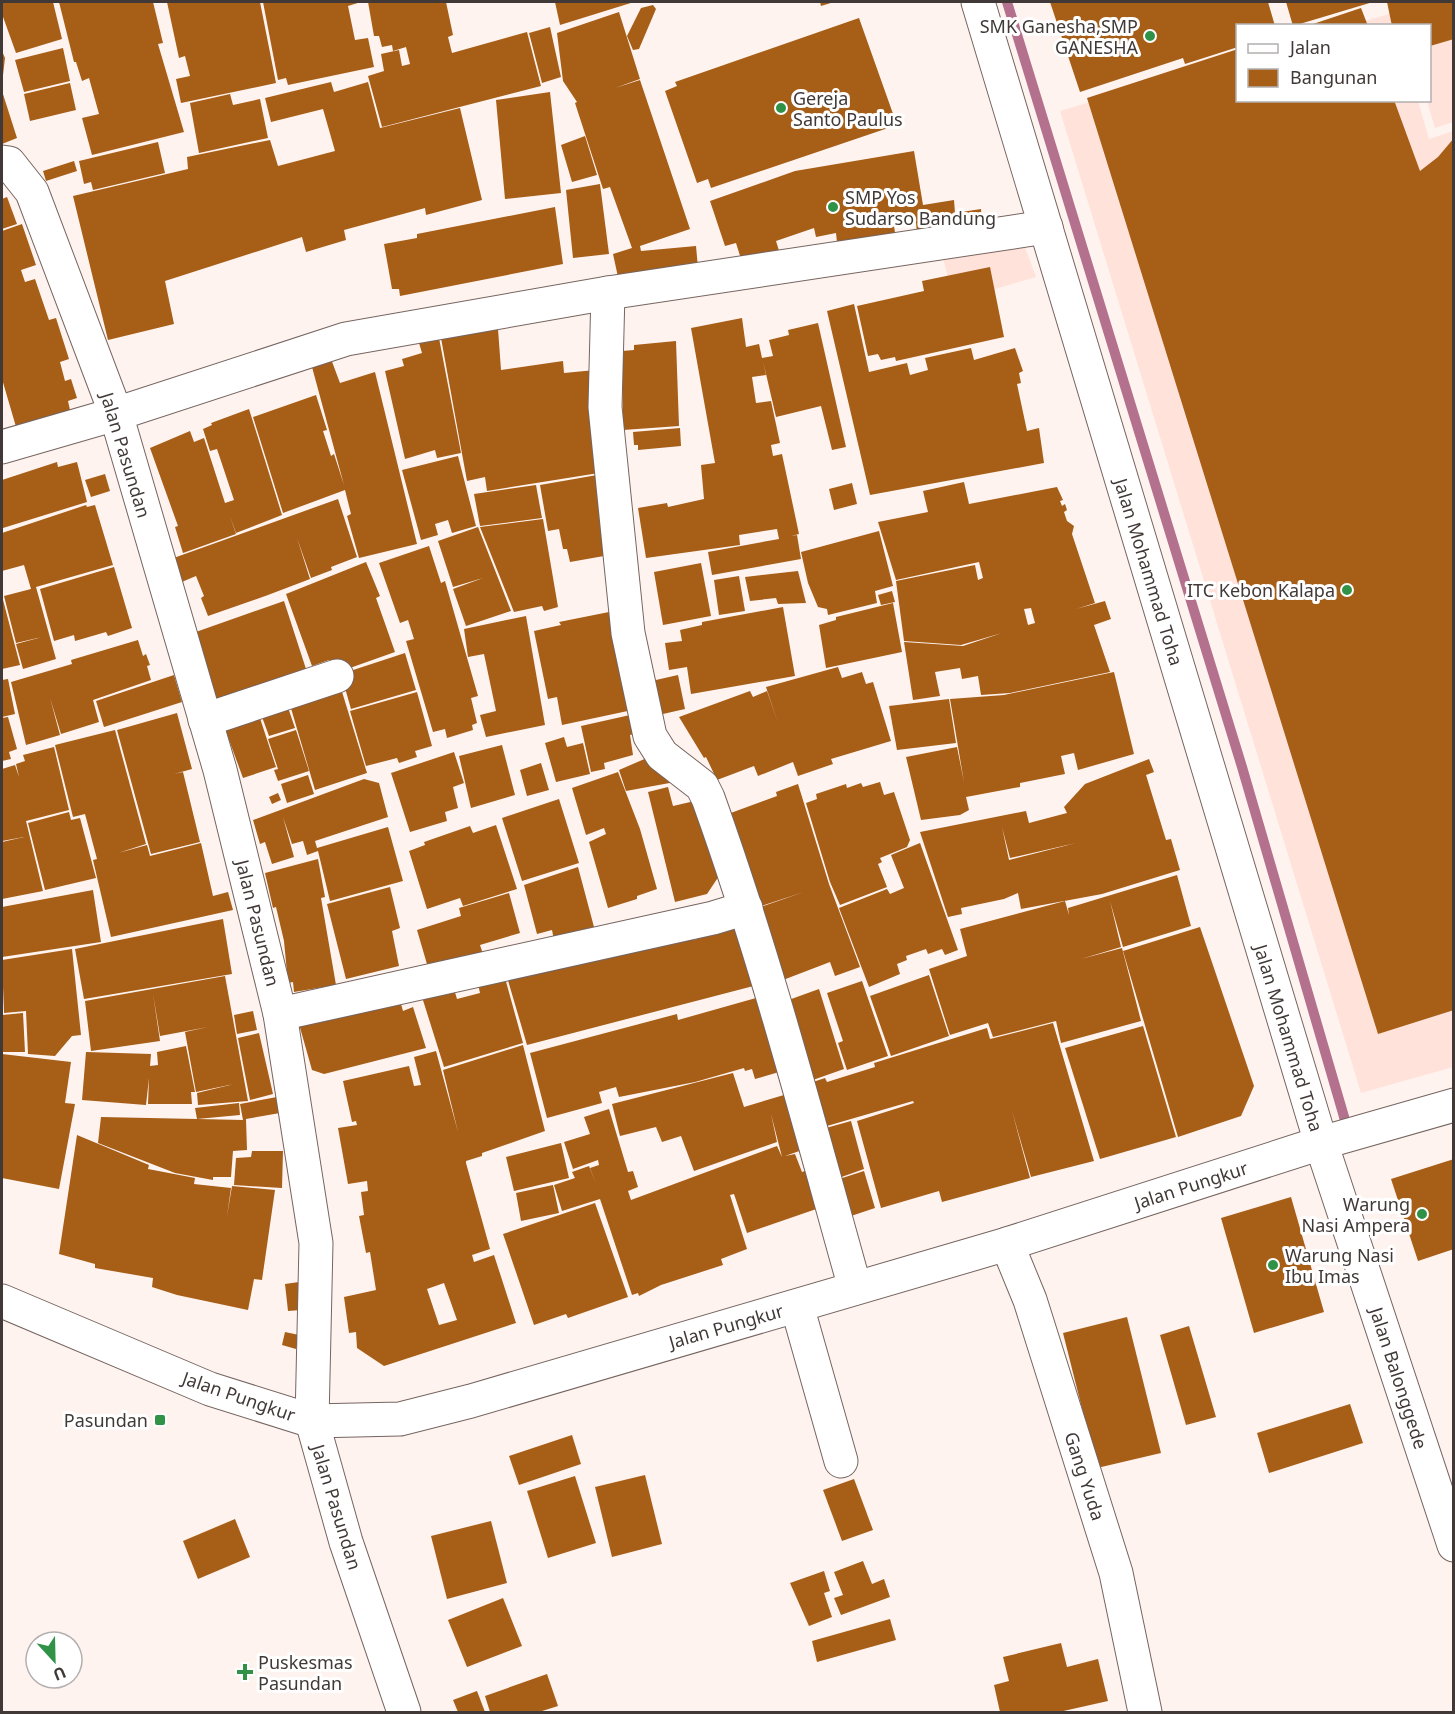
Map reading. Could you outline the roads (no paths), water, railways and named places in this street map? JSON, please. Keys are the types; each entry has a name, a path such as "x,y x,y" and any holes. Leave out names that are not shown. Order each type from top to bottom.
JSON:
{"street":[{"name":"Jalan Mohammad Toha","path":"978,2 1321,1143"},
{"name":"Jalan Pasundan","path":"2,162 9,163 32,192 116,414 205,720 280,1014 316,1243 312,1421 346,1542 404,1713"},
{"path":"2,447 116,414 346,339 608,293 1046,227"},
{"path":"608,293 605,407 628,633 650,736 662,755 702,786 746,908 776,1001 855,1288"},
{"path":"205,720 338,676"},
{"path":"280,1014 713,918 746,908"},
{"name":"Jalan Pungkur","path":"2,1301 210,1389 312,1421 400,1419 471,1401 1006,1244 1321,1143 1454,1105"},
{"name":"Jalan Balonggede","path":"1321,1143 1454,1545"},
{"name":"Gang Yuda","path":"1006,1244 1030,1300 1116,1573 1146,1713"},
{"path":"797,1306 842,1461"}],"waterway":[{"path":"1007,2 1242,767 1347,1127 1352,1125"}],"place":[{"name":"SMK Ganesha,SMP GANESHA","path":"1150,36"},
{"name":"Gereja Santo Paulus","path":"781,108"},
{"name":"SMP Yos Sudarso Bandung","path":"833,207"},
{"name":"ITC Kebon Kalapa","path":"1347,590"},
{"name":"Warung Nasi Ampera","path":"1422,1214"},
{"name":"Warung Nasi Ibu Imas","path":"1273,1265"},
{"name":"Pasundan","path":"160,1420"},
{"name":"Puskesmas Pasundan","path":"245,1672"}]}
